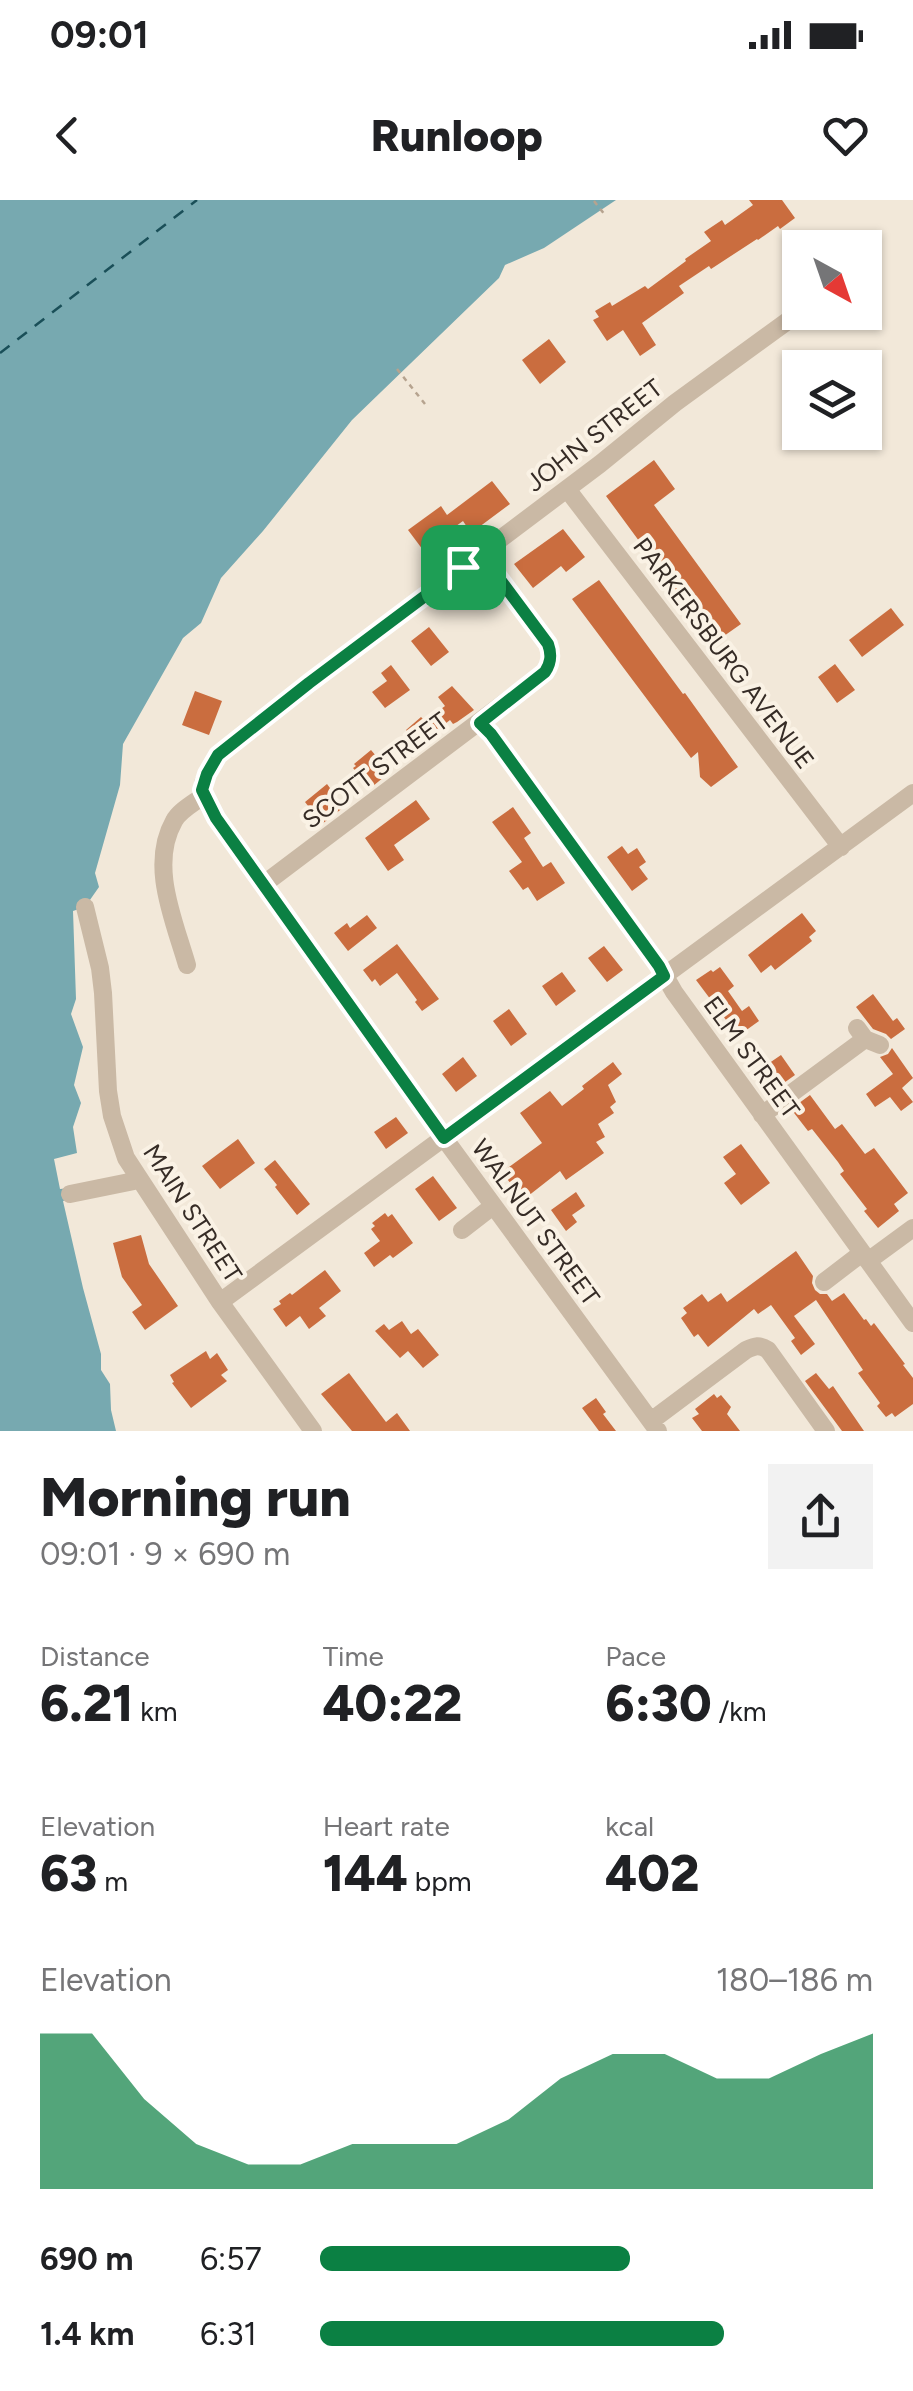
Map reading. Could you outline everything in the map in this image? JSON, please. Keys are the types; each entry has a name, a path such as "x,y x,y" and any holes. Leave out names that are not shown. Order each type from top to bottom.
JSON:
{"street":[{"name":"JOHN STREET","path":"186,965 165,887 163,850 175,817 203,796 203,784 218,755 782,325"},
{"name":"PARKERSBURG AVENUE","path":"567,489 841,847"},
{"name":"SCOTT STREET","path":"264,884 549,667 548,644 481,554"},
{"name":"ELM STREET","path":"480,723 646,947 913,1323"},
{"path":"220,1302 913,793"},
{"name":"WALNUT STREET","path":"203,796 444,1138 654,1426"},
{"name":"MAIN STREET","path":"85,907 100,968 112,1116 126,1158 220,1302 314,1431"},
{"path":"762,1115 867,1037"},
{"path":"70,1194 139,1180"},
{"path":"462,1230 494,1206"},
{"path":"824,1282 913,1228"},
{"path":"654,1426 746,1350 762,1346 826,1431"}],"path":[{"path":"594,201 605,215"},
{"path":"397,369 425,404"}],"water":[{"path":"0,200 616,200 544,248 505,265 499,278 352,420 221,578 201,623 183,638 123,744 120,785 95,873 99,887 85,907 73,911 76,999 71,1014 83,1047 74,1085 81,1103 73,1127 77,1153 54,1159 60,1189 70,1188 71,1198 63,1201 101,1354 101,1370 110,1384 116,1431 0,1431"}],"building":[{"path":"749,200 782,200 795,218 679,286 684,293 642,323 656,345 640,356 623,330 607,341 593,320 599,317 595,311 610,302 612,306 645,286 648,289 711,241 704,232 722,220 725,225 753,205"},
{"path":"549,339 566,362 540,384 522,360"},
{"path":"654,460 675,489 654,505 741,624 714,643 606,496"},
{"path":"492,481 510,504 471,533 463,521 423,550 408,530 441,506 447,515"},
{"path":"563,529 585,557 566,572 561,566 533,588 514,564"},
{"path":"599,580 738,767 711,787 700,777 698,752 691,758 572,599"},
{"path":"891,608 904,625 862,657 849,640"},
{"path":"429,627 449,652 431,666 411,641"},
{"path":"835,664 855,690 837,703 818,677"},
{"path":"391,665 410,690 385,708 372,692 387,681 381,673"},
{"path":"452,686 474,710 453,724 450,720 418,745 406,730 421,717 425,721 445,706 438,697"},
{"path":"195,691 222,701 209,735 182,725"},
{"path":"371,750 388,770 373,786 370,782 367,785 353,768"},
{"path":"327,784 344,807 322,824 305,802"},
{"path":"416,800 430,819 394,845 404,860 388,871 365,838"},
{"path":"513,807 531,833 524,838 543,867 551,862 565,883 537,901 509,871 522,862 492,822"},
{"path":"622,846 628,854 637,848 646,862 639,867 648,879 632,891 607,857"},
{"path":"802,913 816,931 809,937 812,941 775,970 771,965 761,973 748,955"},
{"path":"367,915 377,928 348,951 334,933 347,923 350,928"},
{"path":"397,944 439,999 422,1011 397,973 380,986 363,970"},
{"path":"604,946 623,970 607,982 588,958"},
{"path":"720,967 734,986 728,991 742,1011 749,1006 759,1021 738,1036 696,980"},
{"path":"562,972 576,991 556,1006 542,986"},
{"path":"873,994 893,1021 897,1018 905,1029 891,1039 873,1029 856,1007"},
{"path":"509,1009 527,1034 511,1046 493,1021"},
{"path":"892,1048 913,1078 902,1088 913,1102 901,1111 890,1097 875,1107 866,1094 893,1074 880,1057"},
{"path":"781,1055 795,1075 774,1090 762,1068"},
{"path":"463,1057 477,1076 456,1092 442,1074"},
{"path":"613,1062 622,1074 608,1085 616,1102 610,1107 614,1113 598,1124 605,1137 596,1142 604,1153 566,1180 560,1171 523,1200 502,1172 542,1143 520,1113 550,1091 562,1106"},
{"path":"810,1095 835,1129 842,1124 865,1154 874,1148 908,1193 894,1204 899,1211 878,1228 840,1174 844,1171 838,1162 791,1109"},
{"path":"396,1117 408,1133 386,1149 374,1132"},
{"path":"238,1139 255,1163 220,1189 202,1166"},
{"path":"741,1144 770,1183 741,1205 724,1183 736,1174 723,1157"},
{"path":"275,1160 310,1204 297,1215 264,1169"},
{"path":"433,1176 457,1208 439,1221 415,1189"},
{"path":"576,1192 585,1206 572,1215 577,1222 566,1231 551,1210"},
{"path":"385,1213 388,1217 392,1214 413,1243 374,1267 364,1253 380,1241 371,1229 375,1226 372,1223"},
{"path":"141,1235 149,1264 178,1306 145,1330 132,1312 142,1305 122,1277 113,1243"},
{"path":"796,1251 813,1276 815,1290 827,1294 832,1301 844,1293 864,1320 871,1326 874,1323 905,1364 913,1378 913,1404 895,1417 892,1413 886,1417 877,1406 880,1403 858,1373 863,1370 816,1300 794,1316 815,1344 801,1355 791,1341 795,1338 771,1305 758,1314 754,1309 708,1347 698,1334 694,1337 681,1318 687,1313 683,1308 702,1294 708,1302 721,1293 727,1302"},
{"path":"325,1270 341,1291 319,1308 326,1316 309,1329 300,1316 286,1327 273,1309"},
{"path":"402,1321 411,1334 418,1329 439,1355 423,1368 408,1351 400,1358 375,1331 384,1324 389,1330"},
{"path":"206,1351 210,1359 217,1353 228,1370 221,1375 227,1381 191,1408 170,1375"},
{"path":"349,1373 386,1422 397,1413 410,1431 352,1431 321,1394"},
{"path":"816,1373 829,1389 833,1386 864,1431 842,1431 805,1381"},
{"path":"714,1394 717,1398 721,1395 731,1407 727,1414 740,1431 702,1431 692,1418 699,1414 695,1409"},
{"path":"596,1398 616,1431 599,1431 582,1408"}],"ferry route":[{"path":"0,353 197,200"}],"route":[{"path":"481,554 551,652 545,672 480,723 664,976 444,1138 216,818 202,790 218,755 463,567 481,554"}]}
